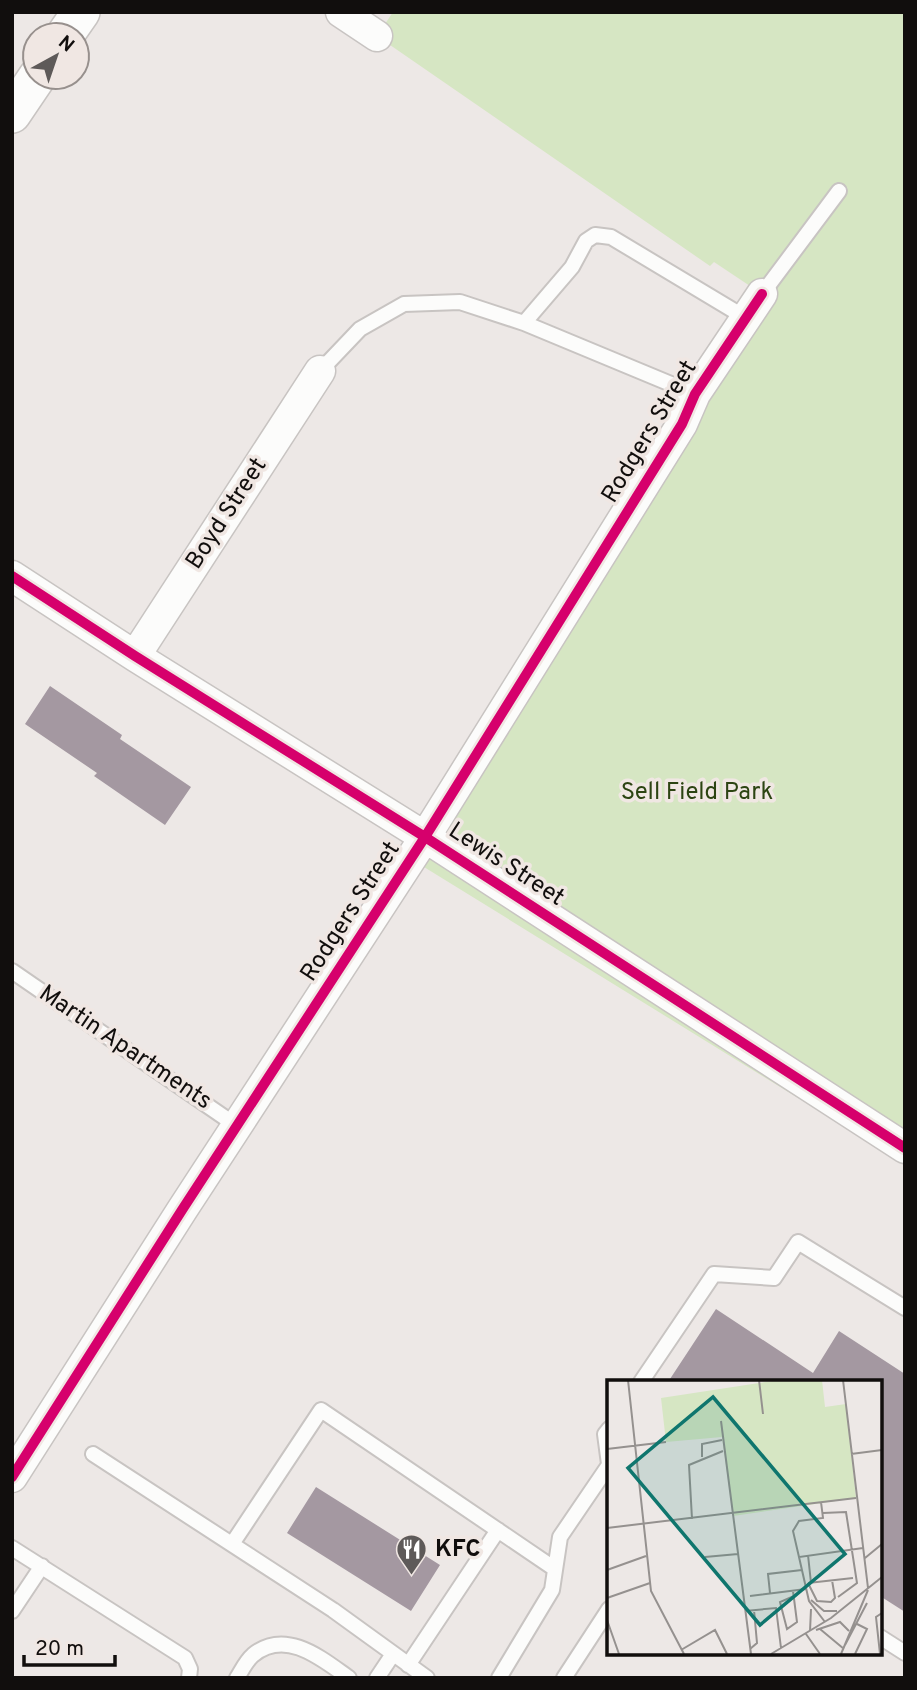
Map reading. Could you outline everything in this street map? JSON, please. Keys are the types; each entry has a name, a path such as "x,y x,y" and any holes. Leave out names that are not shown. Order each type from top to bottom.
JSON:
{"street":[{"path":"341,12 377,36"},
{"path":"12,114 28,91"},
{"name":"Rodgers Street","path":"12,1477 425,837 682,424 695,394 754,306"},
{"name":"Boyd Street","path":"135,656 320,371"},
{"name":"Lewis Street","path":"12,576 425,837 905,1148"}],"lane":[{"path":"524,323 572,267 586,241 595,234 611,237 754,306 839,191"},
{"path":"320,371 360,329 404,304 460,302 524,323 695,394"},
{"name":"Martin Apartments","path":"12,971 237,1126"},
{"path":"642,1380 714,1274 774,1278 798,1242 905,1308"},
{"path":"232,1544 321,1410 555,1569"},
{"path":"607,1432 607,1449"},
{"path":"93,1454 332,1610 427,1678"},
{"path":"518,1678 502,1673 552,1590 560,1537 607,1467"},
{"path":"408,1665 498,1530"},
{"path":"12,1548 185,1658 190,1669 189,1678"},
{"path":"12,1611 42,1566"},
{"path":"564,1678 607,1612"},
{"path":"882,1638 905,1653"},
{"path":"237,1678 251,1657 261,1649 291,1644 305,1649 349,1678"},
{"path":"377,1678 393,1654"}],"green space":[{"name":"Sell Field Park","path":"393,12 905,12 905,1164 411,859 762,294 714,262 710,266 377,36"}],"building":[{"path":"50,686 122,735 120,739 191,787 165,825 94,776 97,773 25,724"},
{"path":"716,1309 813,1373 839,1331 905,1374 905,1612 882,1597 882,1380 669,1380"},
{"path":"316,1487 440,1565 411,1611 287,1533"}],"cycle path":[{"path":"12,1477 425,837 682,424 695,394 762,294"},
{"path":"12,576 425,837 905,1148"}],"place":[{"name":"KFC","path":"412,1577"}]}
